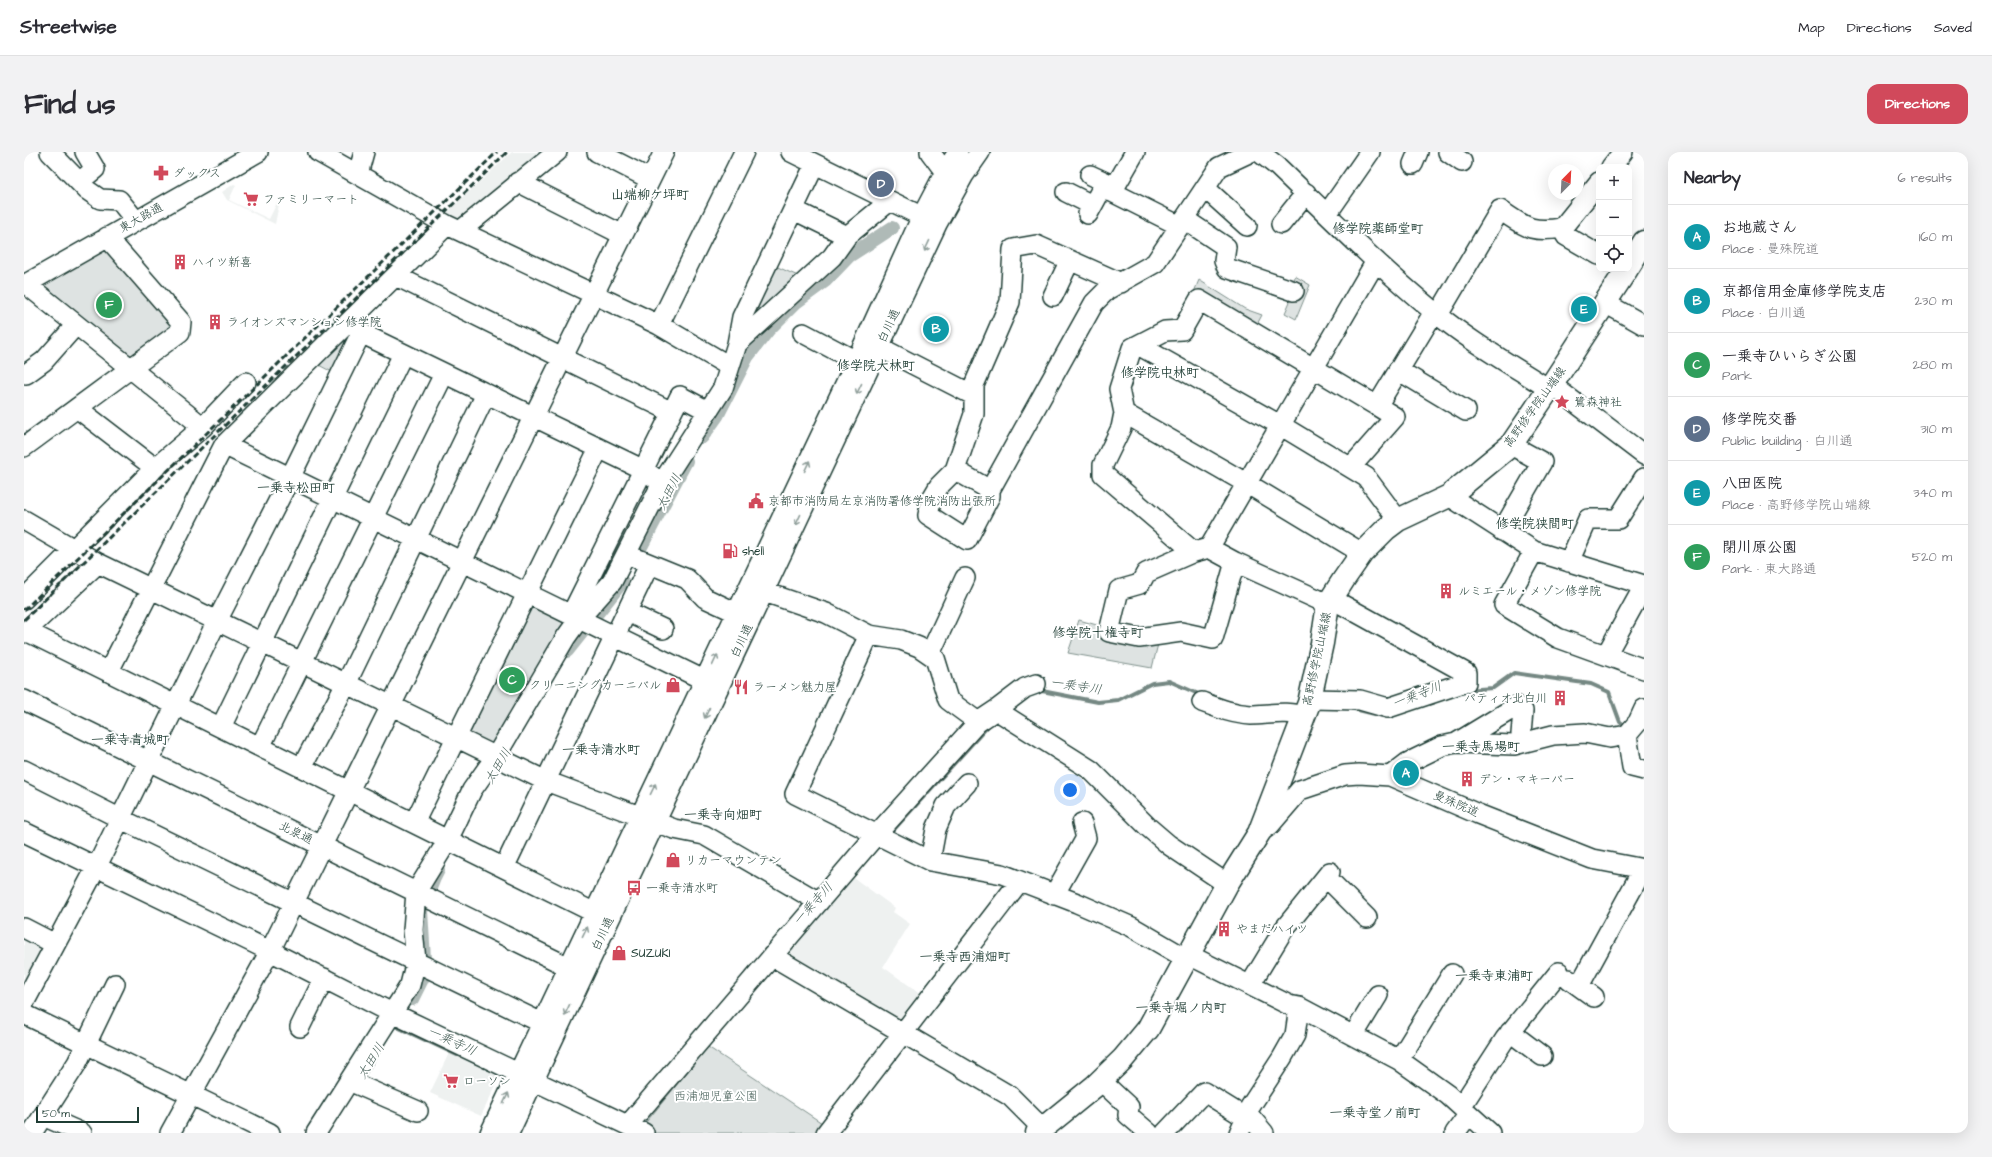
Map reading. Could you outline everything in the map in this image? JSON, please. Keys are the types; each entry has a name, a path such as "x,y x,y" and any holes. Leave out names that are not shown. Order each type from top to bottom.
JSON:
{"main road":[{"path":"1632,261 1644,242"},
{"name":"高野修学院山端線","path":"1040,1131 1123,1059 1148,1029 1227,884 1259,833 1307,708 1330,602 1362,553 1386,529 1398,520 1449,496 1511,445 1551,387 1624,272"}],"street":[{"path":"50,152 78,182 100,199 119,200 136,221"},
{"path":"78,182 95,169 85,152"},
{"name":"東大路通","path":"25,285 258,152"},
{"path":"318,152 454,228 659,325 729,366"},
{"path":"358,174 364,152"},
{"path":"108,672 224,445 355,328 396,276 454,228 557,152"},
{"path":"597,152 650,179"},
{"path":"170,1133 270,951 348,790 391,706 664,152"},
{"path":"659,325 744,152"},
{"path":"790,152 929,220"},
{"path":"930,152 945,172 964,175 956,153"},
{"name":"白川通","path":"490,1133 526,1076 744,617 856,361 929,220 980,152"},
{"path":"1114,189 1135,152"},
{"path":"1121,283 1036,245 1013,249 1010,302 974,385 974,414 955,470 939,486 932,498 928,515 967,540 990,496 990,490 1094,303 1107,290 1121,283 1155,263 1219,166 1251,152"},
{"path":"1259,152 1306,194 1376,261 1436,314 1476,342 1551,387 1644,455"},
{"path":"1327,214 1370,152"},
{"path":"1613,164 1623,152"},
{"name":"白川通","path":"757,589 879,347 929,220 945,172 956,153"},
{"path":"575,617 612,582 662,483 723,388 737,344 742,317 815,164"},
{"path":"1090,175 1226,247 1224,261 1227,268 1294,291"},
{"path":"518,182 623,235"},
{"path":"1377,406 1398,370 1436,314 1500,210 1527,227 1542,231 1562,228 1596,186"},
{"path":"1205,188 1247,226"},
{"path":"1066,192 1090,209 1101,190 1114,189"},
{"path":"1281,224 1306,194"},
{"path":"737,344 832,257 847,236 890,201"},
{"path":"794,210 847,236"},
{"path":"1562,228 1566,236 1596,253"},
{"path":"24,447 180,332 181,322 107,237"},
{"path":"1053,296 1070,260"},
{"path":"1235,562 1213,639 1181,632 1139,638 1109,632 1119,590 1140,584 1146,573 1202,550 1246,483 1376,261"},
{"path":"396,276 672,412"},
{"path":"25,285 203,427"},
{"path":"1202,702 1230,713 1250,715 1297,714 1307,708 1360,700 1388,708 1466,682 1466,673 1330,602 1235,562 1202,550 1103,474 1103,465 1121,428 1124,413 1119,389 1132,348 1165,331 1182,330 1198,300 1395,417 1351,467"},
{"path":"1605,303 1644,325"},
{"path":"26,374 44,362 76,325"},
{"path":"355,328 444,374 644,470 662,483"},
{"path":"24,1003 121,819 216,621 290,478 355,328"},
{"path":"803,333 856,361"},
{"path":"1138,345 1280,425 1366,476 1398,520"},
{"path":"879,347 973,395"},
{"path":"221,727 404,354"},
{"path":"1398,370 1466,411"},
{"path":"260,747 444,374"},
{"path":"24,599 75,550 155,468 203,427 246,382"},
{"path":"302,767 346,684 486,394"},
{"path":"316,1133 349,1081 398,1015 421,964 413,930 422,896 472,790 502,759 537,684 575,617 680,396 708,411"},
{"path":"77,408 155,468"},
{"path":"1124,413 1246,483 1362,553"},
{"path":"224,445 712,684"},
{"path":"1502,530 1542,462 1511,445"},
{"path":"414,823 599,448"},
{"path":"955,470 990,490"},
{"path":"1570,562 1588,519 1618,519 1644,478"},
{"path":"1449,496 1534,551 1644,585 1606,655"},
{"path":"24,520 98,563 546,781 674,829 704,835 819,902"},
{"path":"1534,551 1504,605 1558,638 1644,669"},
{"path":"626,554 649,565 687,579 705,598 744,617"},
{"path":"98,563 25,632 221,727 602,916"},
{"path":"504,868 649,565"},
{"path":"930,654 966,578"},
{"path":"757,589 826,613 869,635 902,640 919,647 935,658 948,700 978,722"},
{"path":"627,612 663,629"},
{"path":"869,635 795,794 876,835 930,860 1002,874 1018,882 1132,927 1188,957 1250,985 1289,1005 1298,1007 1399,1060 1448,1095 1490,1133"},
{"path":"24,832 270,951 398,1015 638,1130 772,956 876,835 978,722 1025,688 1036,684"},
{"name":"北泉通","path":"24,700 576,971"},
{"path":"1456,743 1516,706 1523,711 1520,734 1525,742"},
{"path":"996,710 1091,770 1148,827 1169,845 1227,884"},
{"path":"1390,776 1408,763 1442,746 1456,743 1514,745 1553,735 1585,733 1610,738 1636,722"},
{"path":"1636,722 1632,767 1644,770"},
{"path":"24,770 121,819 542,1023"},
{"name":"曼殊院道","path":"1259,833 1270,825 1300,790 1345,775 1359,774 1390,776 1478,814 1589,858 1643,869"},
{"path":"930,860 936,830 946,806 967,783"},
{"path":"1054,895 1086,838 1082,823"},
{"path":"1455,1133 1465,1111 1510,1032 1555,969 1586,992 1643,869"},
{"path":"1250,985 1284,929 1328,875 1367,918"},
{"path":"826,1133 1018,882"},
{"path":"24,928 55,944"},
{"path":"772,956 902,1034 1010,1096 1040,1131"},
{"name":"白川通","path":"508,1133 542,1023 576,971"},
{"path":"1399,1060 1452,974"},
{"path":"300,1027 324,978"},
{"path":"32,1133 77,1063 115,984"},
{"path":"1353,1036 1378,995"},
{"path":"1244,1121 1295,1035 1298,1007"},
{"path":"24,1014 270,1133"},
{"path":"1510,1032 1542,1056"},
{"path":"1100,1080 1129,1108 1128,1115 1149,1133"},
{"path":"349,1081 418,1111"},
{"path":"1165,1133 1204,1092 1244,1121 1264,1133"},
{"path":"43,1116 82,1133"}],"shaded area":[{"path":"512,152 545,152 525,165 460,220 443,216"},
{"path":"234,184 236,185 229,200 269,219 277,203 279,204 275,224 227,200 222,192"},
{"path":"854,878 895,908 893,912 910,924 883,967 924,996 907,1021 896,1022 785,955"},
{"path":"24,937 39,945 41,952 24,982"},
{"path":"449,1053 500,1077 481,1116 430,1093"}],"green space":[{"path":"104,247 172,319 171,328 133,357 122,356 41,290 42,283"},
{"path":"773,265 798,276 744,326"},
{"path":"1295,276 1310,285 1296,319 1285,313 1292,297"},
{"path":"1199,280 1245,309 1262,315 1255,328 1194,292"},
{"path":"340,340 346,343 332,372 315,363"},
{"path":"525,602 571,625 494,750 461,734"},
{"path":"1079,620 1104,627 1102,639 1144,647 1158,644 1152,668 1068,653"},
{"name":"西浦畑児童公園","path":"708,1047 825,1125 818,1133 654,1133 642,1127"}],"waterway":[{"name":"太田川","path":"702,437 717,416 747,357 769,329 796,302 826,280 849,256 892,228"},
{"name":"太田川","path":"635,558 686,461"},
{"name":"太田川","path":"567,651 622,582"},
{"name":"一乗寺川","path":"1466,690 1493,688 1514,673 1591,684 1609,692 1620,722 1627,727"},
{"name":"一乗寺川","path":"1037,692 1042,691 1098,702 1118,700 1152,683 1169,681 1203,696"},
{"name":"一乗寺川","path":"1350,708 1387,717 1392,716"},
{"name":"一乗寺川","path":"889,835 991,723"},
{"name":"太田川","path":"412,999 422,979 424,959 421,911 438,870"},
{"name":"一乗寺川","path":"395,1026 457,1055"}],"railway":[{"path":"24,610 497,152"},
{"path":"24,620 507,152"}],"place":[{"name":"ダックス","path":"161,173"},
{"name":"修学院交番","path":"881,184"},
{"name":"ファミリーマート","path":"251,199"},
{"name":"ハイツ新喜","path":"180,262"},
{"name":"閉川原公園","path":"109,305"},
{"name":"八田医院","path":"1584,309"},
{"name":"ライオンズマンション修学院","path":"215,322"},
{"name":"京都信用金庫修学院支店","path":"936,329"},
{"name":"鷺森神社","path":"1562,402"},
{"name":"京都市消防局左京消防署修学院消防出張所","path":"756,501"},
{"name":"shell","path":"730,551"},
{"name":"ルミエール・メゾン修学院","path":"1446,591"},
{"name":"一乗寺ひいらぎ公園","path":"512,680"},
{"name":"クリーニングカーニバル","path":"673,685"},
{"name":"ラーメン魅力屋","path":"741,687"},
{"name":"パティオ北白川","path":"1560,698"},
{"name":"お地蔵さん","path":"1406,773"},
{"name":"デン・マキーバー","path":"1467,779"},
{"name":"リカーマウンテン","path":"673,860"},
{"name":"一乗寺清水町","path":"634,888"},
{"name":"やまだハイツ","path":"1224,929"},
{"name":"SUZUKI","path":"619,953"},
{"name":"ローソン","path":"451,1081"}],"district":[{"name":"山端柳ケ坪町","path":"650,195"},
{"name":"修学院薬師堂町","path":"1378,229"},
{"name":"修学院大林町","path":"876,366"},
{"name":"修学院中林町","path":"1160,373"},
{"name":"一乗寺松田町","path":"296,488"},
{"name":"修学院狭間町","path":"1535,524"},
{"name":"修学院十権寺町","path":"1098,633"},
{"name":"一乗寺青城町","path":"130,740"},
{"name":"一乗寺馬場町","path":"1481,747"},
{"name":"一乗寺清水町","path":"601,750"},
{"name":"一乗寺向畑町","path":"723,815"},
{"name":"一乗寺西浦畑町","path":"965,957"},
{"name":"一乗寺東浦町","path":"1494,976"},
{"name":"一乗寺堀ノ内町","path":"1181,1008"},
{"name":"一乗寺堂ノ前町","path":"1375,1113"}]}
